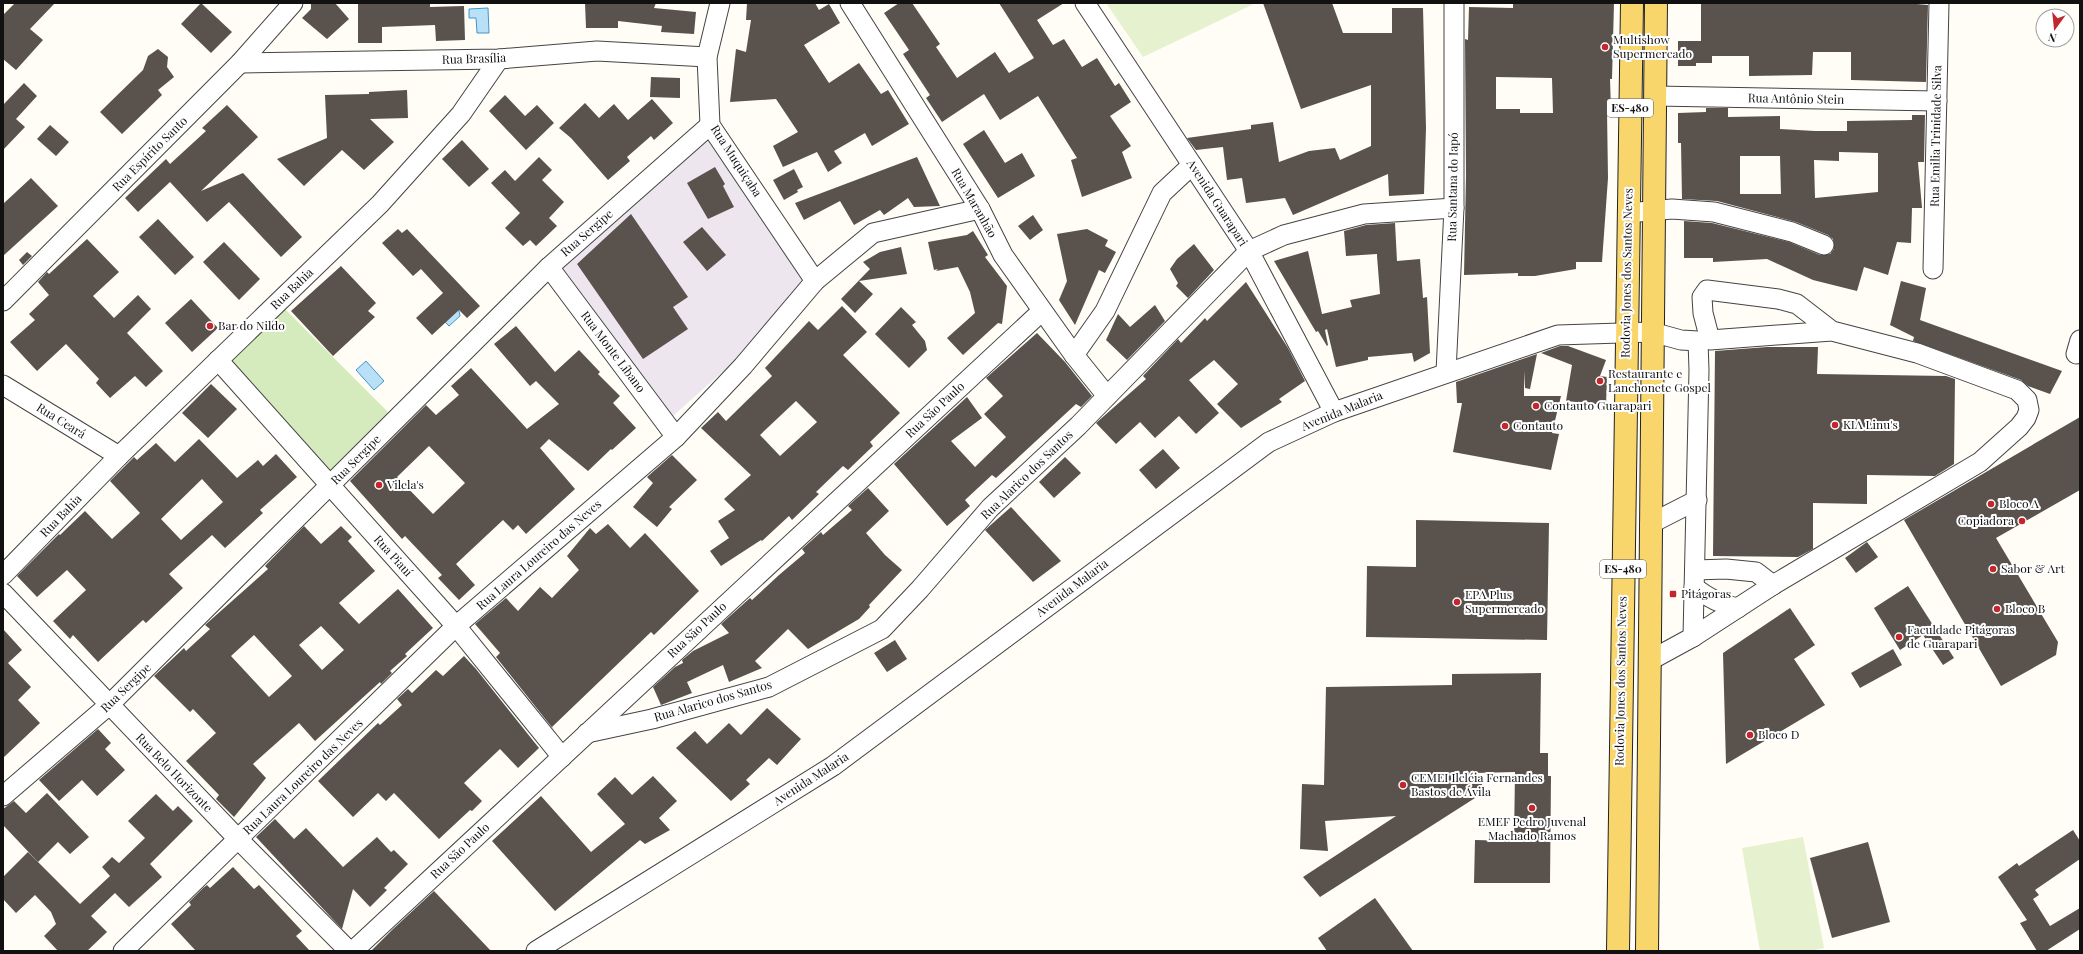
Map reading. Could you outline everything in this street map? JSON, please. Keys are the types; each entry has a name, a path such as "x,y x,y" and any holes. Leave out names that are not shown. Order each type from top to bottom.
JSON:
{"main road":[{"name":"Rodovia Jones dos Santos Neves","path":"1618,951 1632,3"},
{"name":"ES-480","path":"1647,951 1656,3"},
{"path":"1621,688 1649,689"}],"street":[{"name":"Rua Espírito Santo","path":"3,301 240,63 293,3"},
{"name":"Rua Muquiçaba","path":"720,3 707,58 710,125 815,281"},
{"name":"Rua Maranhão","path":"850,3 980,209 1003,255 1074,355 1107,396"},
{"name":"Avenida Guarapari","path":"1085,3 1249,251 1334,412"},
{"name":"Rua Santana do Iapó","path":"1446,372 1454,208 1454,3"},
{"name":"Rua Emilia Trinidade Silva","path":"1933,269 1939,3"},
{"name":"Rua Brasília","path":"240,63 498,59 597,51 707,58"},
{"name":"Rua Bahia","path":"3,575 119,456 380,204 461,114 498,59"},
{"name":"Rua Antônio Stein","path":"1655,96 1936,101"},
{"name":"Rua Sergipe","path":"3,796 110,705 549,267 710,125"},
{"path":"1074,355 1105,311 1162,194 1192,164"},
{"name":"Rua Alarico dos Santos","path":"587,733 652,719 769,687 882,629 920,590 990,508 1107,396 1249,251 1284,236 1364,214 1454,208"},
{"name":"Rua Laura Loureiro das Neves","path":"123,951 456,626 676,437 743,366 815,281 873,233 980,209"},
{"path":"1628,213 1654,212 1672,209 1714,212 1792,232 1824,246"},
{"name":"Rua Monte Líbano","path":"549,267 676,437"},
{"path":"1649,661 1693,637 1773,586 1980,462 2019,427 2026,418 2029,410 2027,400 2016,390 1917,353 1832,331 1797,304 1778,299 1707,290 1702,297 1704,340 1699,370 1693,637"},
{"name":"Rua São Paulo","path":"354,951 1042,311"},
{"name":"Avenida Malaria","path":"536,951 833,766 1269,442 1334,412 1446,372 1558,335 1652,332 1681,340 1704,340 1832,331"},
{"name":"Rua Piauí","path":"218,360 456,626 562,757"},
{"name":"Rua Ceará","path":"3,386 119,456"},
{"path":"1650,524 1697,500"},
{"path":"1695,579 1726,569 1756,572 1773,586"},
{"path":"1695,579 1706,596 1720,604 1738,608"},
{"name":"Rua Belo Horizonte","path":"3,593 238,840 349,951"}],"shaded area":[{"path":"709,139 803,282 737,359 673,416 563,268"}],"green space":[{"path":"1106,3 1256,3 1143,57"},
{"path":"281,305 393,417 331,480 224,362"},
{"path":"1803,837 1824,948 1809,951 1760,951 1742,848"}],"water":[{"path":"488,8 489,33 477,33 476,18 469,18 469,9"},
{"path":"430,306 453,308 459,311 460,316 449,326"},
{"path":"366,361 384,381 374,390 356,370"}],"building":[{"path":"15,3 55,3 30,29 43,40 16,70 3,59 3,15"},
{"path":"201,3 232,32 211,53 181,24"},
{"path":"311,3 335,3 349,19 327,39 302,18 311,9"},
{"path":"358,3 430,3 430,7 464,6 465,40 436,41 435,25 382,27 382,43 358,43"},
{"path":"585,3 656,3 654,8 696,12 694,34 661,32 662,26 618,21 618,28 586,28"},
{"path":"747,3 815,3 819,10 829,4 840,23 804,45 829,83 859,63 881,94 888,90 909,124 872,146 865,133 834,151 842,163 828,172 817,152 783,167 773,146 798,132 776,99 730,102 736,49 746,52 751,20 746,20"},
{"path":"899,3 912,3 940,44 936,47 957,78 995,52 1009,73 1034,58 999,3 1064,3 1037,20 1053,45 1064,39 1082,67 1097,58 1115,86 1119,83 1131,102 1110,116 1131,146 1122,152 1132,178 1082,197 1071,160 1077,158 1038,96 1000,120 984,94 942,122 926,98 930,95 903,54 909,50 884,13"},
{"path":"1263,3 1332,3 1343,33 1392,33 1392,8 1423,8 1426,128 1424,194 1389,196 1388,174 1293,215 1285,198 1246,203 1242,178 1227,180 1223,147 1196,150 1187,138 1251,129 1251,125 1273,122 1279,162 1309,151 1335,148 1340,160 1371,146 1371,85 1301,109"},
{"path":"1513,3 1614,3 1612,79 1610,79 1611,111 1607,111 1608,178 1602,262 1576,262 1576,269 1535,276 1518,276 1518,273 1464,275 1466,176 1465,39 1468,40 1469,7 1513,8","holes":["1496,77 1552,78 1553,113 1520,113 1520,109 1496,109"]},
{"path":"1701,3 1905,3 1928,5 1926,82 1851,80 1851,52 1813,52 1812,75 1749,76 1749,56 1712,56 1712,63 1696,63 1696,66 1678,66 1678,41 1701,41"},
{"path":"158,49 168,57 167,67 174,77 158,90 162,95 122,134 100,112 143,70 148,56"},
{"path":"651,77 680,78 680,98 650,97"},
{"path":"24,83 37,96 16,119 25,127 3,150 3,105"},
{"path":"407,90 408,118 370,119 394,142 364,170 342,150 304,186 277,159 327,138 325,95 369,94 369,92"},
{"path":"505,95 525,116 537,105 554,123 526,150 489,111"},
{"path":"652,99 673,123 654,140 651,136 627,157 630,161 608,180 571,138 559,128 585,103 599,118 614,104 628,120"},
{"path":"227,105 258,137 201,191 243,173 302,237 281,257 229,202 207,222 170,182 138,212 125,198 166,159 170,164 206,131 202,128"},
{"path":"1706,108 1728,108 1728,117 1780,116 1780,129 1815,131 1847,131 1847,121 1912,120 1912,115 1925,115 1924,162 1918,162 1922,208 1912,208 1911,243 1897,242 1888,275 1864,267 1857,291 1813,280 1767,259 1713,262 1713,258 1684,258 1684,221 1712,223 1789,242 1820,255 1830,254 1834,249 1833,239 1828,235 1796,222 1717,201 1682,199 1681,143 1678,143 1678,113 1706,112","holes":["1839,152 1878,153 1878,192 1815,198 1814,160 1839,161","1740,156 1780,156 1781,194 1740,194"]},
{"path":"50,125 69,142 56,156 37,139"},
{"path":"984,130 1005,163 1022,153 1035,176 998,198 963,144"},
{"path":"462,140 489,169 469,187 442,159"},
{"path":"539,157 552,170 542,180 564,202 549,218 557,226 536,246 530,240 523,246 505,228 520,213 491,183 505,170 515,181"},
{"path":"917,157 940,206 914,207 908,198 884,215 880,210 854,225 840,201 804,220 795,203"},
{"path":"715,167 725,184 723,186 734,207 708,219 687,183"},
{"path":"794,169 803,187 797,190 798,192 784,200 773,180"},
{"path":"31,178 58,206 3,256 3,204"},
{"path":"631,214 688,297 673,307 688,329 643,359 577,264"},
{"path":"1033,215 1043,230 1030,240 1018,226"},
{"path":"158,219 194,257 175,275 139,237"},
{"path":"1395,223 1397,261 1420,259 1423,298 1427,297 1430,353 1414,362 1412,353 1368,357 1368,360 1336,367 1327,329 1325,330 1327,346 1318,331 1316,332 1274,261 1308,251 1322,314 1352,307 1350,300 1380,294 1377,254 1346,256 1344,231 1366,225"},
{"path":"702,227 726,255 707,271 683,242"},
{"path":"398,229 402,233 407,229 480,306 467,318 459,310 432,335 416,318 443,293 421,269 413,276 382,243"},
{"path":"1087,229 1108,240 1105,246 1116,252 1105,273 1099,270 1075,325 1059,300 1067,281 1057,234"},
{"path":"973,231 988,255 985,257 1007,286 1002,324 998,323 963,355 947,338 975,313 970,292 958,267 936,271 938,269 934,270 928,242 967,235"},
{"path":"87,239 119,272 93,296 114,318 138,295 151,309 127,333 163,371 146,387 135,376 110,398 96,383 99,379 66,344 37,371 10,342 35,320 29,314 49,295 38,282 47,272 49,274"},
{"path":"224,242 260,279 239,300 203,262"},
{"path":"1194,244 1214,270 1188,298 1176,286 1178,283 1170,269 1177,259"},
{"path":"901,247 907,274 859,281 873,294 855,313 841,299 870,269 863,262 880,252"},
{"path":"27,252 32,256 23,265 19,260"},
{"path":"341,266 376,303 368,311 375,317 333,356 291,311"},
{"path":"1901,281 1926,288 1920,320 2062,371 2050,394 2028,386 2021,380 1913,341 1914,337 1890,325"},
{"path":"1246,282 1288,348 1305,381 1279,399 1282,402 1241,428 1217,404 1238,384 1214,360 1189,380 1219,413 1196,434 1179,416 1155,438 1140,422 1116,444 1096,423 1146,379 1143,376 1178,339 1181,343 1205,318 1207,321"},
{"path":"191,299 218,328 192,352 165,323"},
{"path":"1155,305 1165,321 1127,360 1106,340 1118,314 1130,327"},
{"path":"842,306 867,332 843,355 900,413 870,442 873,446 848,470 843,466 816,492 819,494 792,520 789,516 762,541 761,540 721,566 710,551 729,538 718,521 735,510 724,499 751,475 701,428 718,412 726,421 772,376 765,368 809,321 818,330","holes":["796,401 817,422 780,456 760,435"]},
{"path":"901,307 916,322 912,325 925,341 927,350 909,368 875,334"},
{"path":"516,326 555,372 579,350 600,372 598,374 620,396 613,403 636,428 588,471 549,439 540,448 575,489 526,534 518,525 513,530 503,520 456,564 475,585 459,600 438,578 442,575 405,536 402,539 350,481 426,405 436,415 459,395 451,386 471,368 527,429 559,404 536,381 530,386 494,344","holes":["429,446 465,483 433,514 397,477"]},
{"path":"1037,333 1065,362 1092,396 1081,407 1076,404 996,478 992,475 965,500 970,506 947,526 894,464 967,397 982,418 951,441 975,467 1006,437 984,414 1003,396 986,378"},
{"path":"1560,346 1568,346 1606,360 1600,376 1607,377 1606,405 1566,401 1572,365 1541,353"},
{"name":"KIA Linu's","path":"1767,347 1818,347 1817,374 1946,376 1955,379 1954,464 1935,476 1867,475 1867,504 1813,503 1813,549 1798,557 1713,556 1715,351"},
{"name":"Contauto","path":"1537,354 1530,389 1525,388 1524,371 1524,396 1561,396 1552,433 1559,434 1551,470 1453,452 1462,403 1457,403 1456,382"},
{"path":"211,384 237,409 208,438 182,413"},
{"path":"2080,417 2080,490 1996,538 2058,642 2056,655 2001,686 1904,520"},
{"path":"199,439 237,478 258,460 263,466 276,454 297,477 260,510 263,513 225,548 212,535 169,574 183,588 146,623 143,620 98,662 73,635 70,639 53,621 86,590 67,570 37,597 17,576 59,534 60,535 85,511 112,539 140,513 110,481 134,457 137,460 156,443 175,462","holes":["202,479 223,502 181,540 161,519"]},
{"path":"1163,449 1180,468 1156,489 1139,470"},
{"path":"672,455 697,480 669,507 672,509 657,527 633,507 653,483 647,477"},
{"path":"1065,457 1081,473 1054,498 1039,482"},
{"path":"868,488 889,511 866,533 885,555 902,570 869,605 870,607 859,619 808,649 788,629 755,661 762,668 729,682 723,665 687,682 692,693 661,705 653,687 675,667 683,663 682,660 693,651 729,633 721,624 750,598 752,600 805,553 802,549 821,532 823,535 852,510 848,506"},
{"path":"1011,507 1061,561 1033,582 985,530"},
{"name":"EPA Plus Supermercado","path":"1416,520 1549,523 1547,640 1366,637 1367,566 1416,567"},
{"path":"608,524 630,548 645,533 699,591 654,635 651,632 552,727 554,730 496,657 500,653 475,624 506,598 518,611 540,587 552,598 579,570 567,556 590,528 596,534"},
{"path":"304,526 321,544 341,526 352,537 348,541 375,571 339,603 359,624 398,589 433,628 405,654 407,656 390,671 392,673 381,684 380,682 315,741 299,723 253,764 266,778 234,817 216,799 219,795 186,761 216,733 193,709 190,712 154,676 184,648 186,651 210,629 205,625 268,569 265,566","holes":["321,626 344,650 322,670 299,645","254,635 292,676 269,697 231,656"]},
{"path":"1867,542 1878,557 1856,573 1845,558"},
{"path":"1908,586 1954,658 1943,665 1923,635 1900,650 1874,608"},
{"name":"Bloco D","path":"1790,608 1815,645 1794,659 1825,705 1726,764 1723,653"},
{"path":"3,629 22,650 8,663 31,687 18,700 40,723 3,758"},
{"path":"895,640 907,659 887,672 874,653"},
{"path":"1893,649 1902,665 1860,688 1851,673"},
{"path":"464,656 539,748 518,768 500,749 464,783 482,801 472,811 470,810 439,839 394,793 386,801 378,793 353,817 318,781 378,723 380,725 402,705 397,699 408,689 412,693 436,670 443,676"},
{"name":"CEMEI Ilcléia Fernandes Bastos de Ávila","path":"1541,673 1540,753 1548,753 1548,776 1551,776 1550,883 1474,883 1475,840 1514,841 1515,772 1475,773 1486,791 1320,897 1303,877 1396,816 1325,821 1328,851 1300,849 1302,784 1324,785 1326,687 1452,685 1452,674"},
{"path":"767,708 801,739 777,765 769,758 746,780 750,784 731,801 676,748 695,731 707,744 729,723 741,735"},
{"path":"98,729 111,743 105,749 125,770 97,796 82,780 59,801 39,780"},
{"path":"653,776 677,801 659,818 670,830 645,844 640,840 555,911 492,841 541,796 591,852 625,824 597,794 615,777 632,795"},
{"path":"47,793 89,837 70,854 58,842 38,862 3,825 3,809 14,801 26,813"},
{"path":"156,794 173,811 178,806 193,821 150,864 162,877 129,907 115,893 91,916 107,932 87,951 58,951 44,936 56,924 51,912 35,895 16,913 3,899 3,877 28,852 80,904 110,876 102,867 112,857 119,863 145,838 128,821"},
{"path":"275,819 294,839 306,828 343,867 377,837 391,852 394,850 408,864 384,888 387,890 370,907 353,889 342,929 256,837"},
{"path":"2073,830 2080,841 2080,859 2035,890 2039,895 2033,899 2050,926 2080,908 2080,929 2046,951 2037,951 2020,923 2027,920 1998,877 2017,863 2019,866"},
{"path":"1868,842 1890,922 1832,938 1810,858"},
{"path":"233,867 254,889 259,885 302,931 296,936 310,951 196,951 171,924 191,905 189,902 203,888 207,885 210,888"},
{"path":"434,891 491,951 371,951 392,930"},
{"path":"1375,898 1413,951 1327,951 1318,938"}],"place":[{"name":"Multishow Supermercado","path":"1605,47"},
{"name":"Bar do Nildo","path":"210,326"},
{"name":"Restaurante e Lanchonete Gospel","path":"1600,381"},
{"name":"Contauto Guarapari","path":"1536,406"},
{"name":"KIA Linu's","path":"1835,425"},
{"name":"Contauto","path":"1505,426"},
{"name":"Vilela's","path":"379,485"},
{"name":"Bloco A","path":"1991,504"},
{"name":"Copiadora","path":"2022,521"},
{"name":"Sabor & Art","path":"1993,569"},
{"name":"Pitágoras","path":"1673,594"},
{"name":"EPA Plus Supermercado","path":"1457,602"},
{"name":"Bloco B","path":"1997,609"},
{"name":"Faculdade Pitágoras de Guarapari","path":"1899,637"},
{"name":"Bloco D","path":"1750,735"},
{"name":"CEMEI Ilcléia Fernandes Bastos de Ávila","path":"1403,785"},
{"name":"EMEF Pedro Juvenal Machado Ramos","path":"1532,808"}]}
